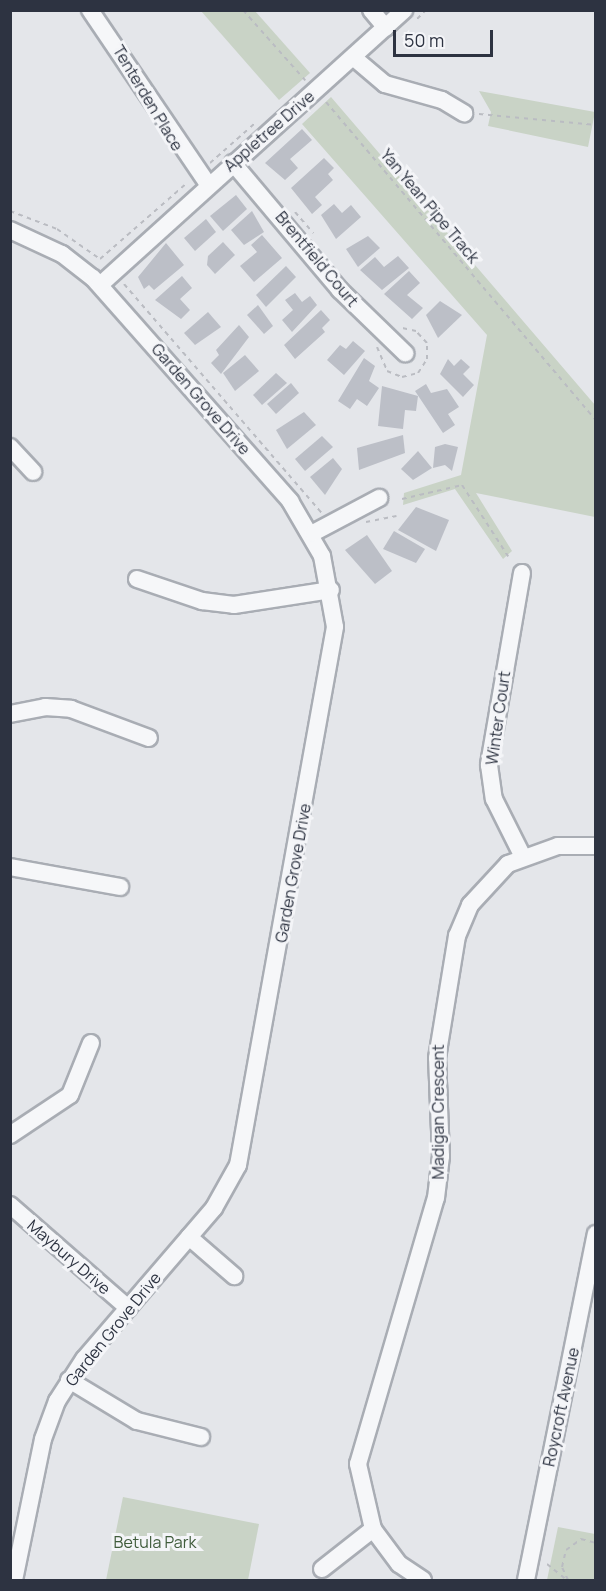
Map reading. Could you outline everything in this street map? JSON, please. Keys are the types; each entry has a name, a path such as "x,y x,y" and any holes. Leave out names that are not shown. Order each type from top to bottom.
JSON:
{"street":[{"name":"Tenterden Place","path":"90,10 208,184"},
{"path":"371,10 386,28"},
{"name":"Appletree Drive","path":"96,281 233,163 320,96 353,57 386,28 407,18"},
{"path":"353,57 386,84 442,100 464,113"},
{"name":"Brentfield Court","path":"233,163 340,290 405,353"},
{"name":"Garden Grove Drive","path":"10,230 62,254 96,281 313,533 332,590 332,666 243,1148 223,1195 69,1380 43,1439 14,1581"},
{"path":"10,447 33,472"},
{"path":"313,533 379,498"},
{"name":"Winter Court","path":"522,573 489,765 494,799 523,857"},
{"path":"137,579 202,601 234,605 332,590"},
{"path":"10,714 64,708 149,738"},
{"name":"Madigan Crescent","path":"423,1581 399,1564 373,1529 361,1495 359,1450 436,1198 441,1156 436,1058 457,936 481,889 523,857 558,846 596,846"},
{"path":"10,867 120,887"},
{"path":"10,1135 70,1095 91,1043"},
{"name":"Maybury Drive","path":"10,1206 128,1308"},
{"name":"Roycroft Avenue","path":"526,1581 596,1234"},
{"path":"189,1238 234,1276"},
{"path":"69,1380 137,1421 201,1437"},
{"path":"322,1569 373,1529"}],"path":[{"name":"Yan Yean Pipe Track","path":"243,10 320,96 596,420"},
{"path":"407,18 426,10"},
{"path":"318,107 320,96 334,93"},
{"path":"464,113 596,125"},
{"path":"289,204 317,238"},
{"path":"130,274 122,281 311,497 328,525"},
{"path":"374,342 387,371 402,377 418,372 427,359 427,343 416,331 397,327"},
{"path":"402,499 462,485 508,555"},
{"path":"361,523 396,516"},
{"path":"568,1581 562,1567 566,1550 581,1539 596,1543"},
{"path":"547,1564 568,1581"}],"green space":[{"path":"201,11 255,11 310,73 279,100"},
{"path":"479,91 595,112 588,147 488,126 491,112"},
{"path":"331,97 595,405 595,517 476,493 512,551 503,559 455,489 403,505 404,493 461,475 487,335 302,124"},
{"name":"Betula Park","path":"123,1497 259,1524 248,1580 106,1580"},
{"path":"558,1527 595,1534 595,1580 547,1580"}],"building":[{"path":"302,129 312,140 290,159 298,168 285,180 265,163"},
{"path":"324,158 334,168 328,174 333,180 315,197 322,205 312,214 291,188"},
{"path":"236,195 247,209 223,231 210,216"},
{"path":"334,204 342,213 351,205 361,217 336,239 321,215"},
{"path":"252,211 264,232 244,245 231,230"},
{"path":"206,219 216,232 195,251 184,238"},
{"path":"262,235 282,258 254,282 240,266 257,252 251,245"},
{"path":"368,236 380,248 358,267 346,249"},
{"path":"223,242 235,255 215,274 207,265 208,256"},
{"path":"166,243 184,265 154,290 149,285 144,289 138,277"},
{"path":"398,256 409,268 382,290 360,270 375,257 384,267"},
{"path":"286,266 296,277 266,307 256,295"},
{"path":"409,271 420,283 407,295 423,308 412,319 384,294"},
{"path":"182,276 192,288 180,299 190,310 181,319 155,300"},
{"path":"295,293 302,302 310,296 317,305 292,332 282,320 293,310 285,300"},
{"path":"440,301 462,315 438,338 426,315"},
{"path":"258,305 273,326 264,334 247,315"},
{"path":"321,310 330,320 322,328 325,332 295,359 284,345"},
{"path":"208,312 221,327 195,345 184,333"},
{"path":"239,325 249,337 221,374 211,363 219,355 216,350"},
{"path":"353,341 365,351 344,375 327,360 340,345 346,349"},
{"path":"245,355 259,371 235,391 223,373"},
{"path":"364,358 375,366 369,381 379,388 367,406 357,399 350,409 338,401"},
{"path":"448,359 454,366 461,359 470,367 463,374 474,385 463,397 440,374"},
{"path":"276,373 287,383 262,405 253,395"},
{"path":"291,383 299,393 276,414 267,404"},
{"path":"426,384 431,393 447,389 459,407 448,414 455,425 443,433 415,391"},
{"path":"382,386 418,396 416,411 405,410 403,429 378,426"},
{"path":"304,412 316,425 287,449 276,430"},
{"path":"403,435 405,453 359,470 357,448"},
{"path":"322,436 333,447 305,471 295,459"},
{"path":"445,444 458,447 452,471 445,465 433,468 435,447"},
{"path":"418,451 432,468 413,480 401,469"},
{"path":"333,458 342,469 325,495 310,477"},
{"path":"416,507 449,520 436,551 398,530"},
{"path":"394,531 425,549 416,563 383,549"},
{"path":"367,535 392,571 375,584 345,550"}]}
